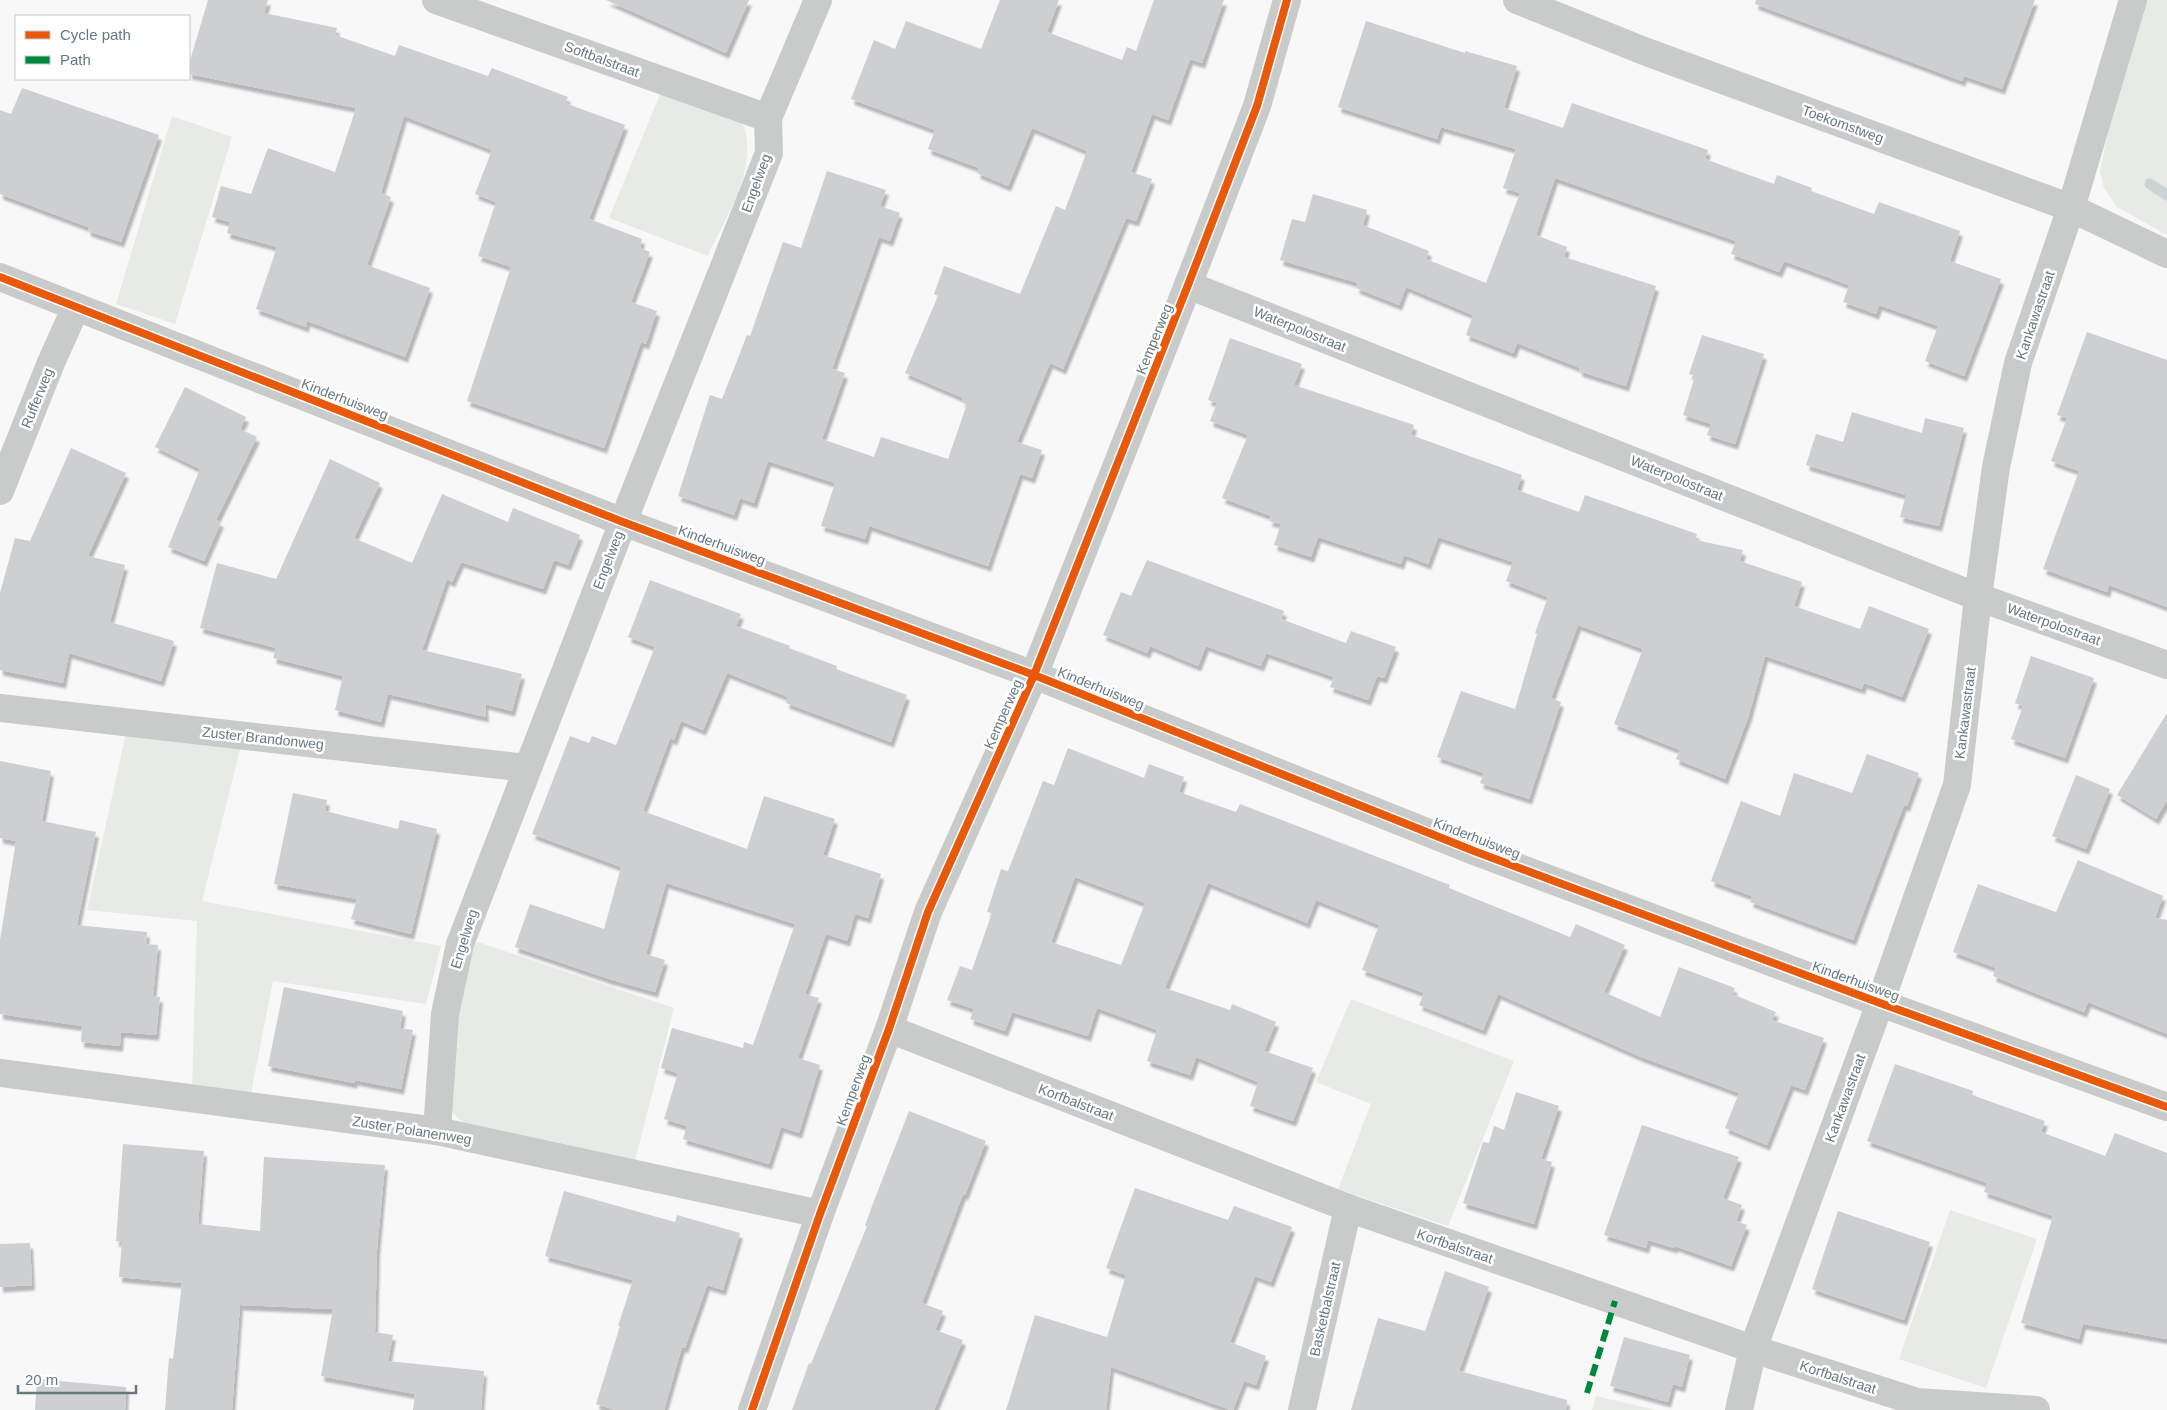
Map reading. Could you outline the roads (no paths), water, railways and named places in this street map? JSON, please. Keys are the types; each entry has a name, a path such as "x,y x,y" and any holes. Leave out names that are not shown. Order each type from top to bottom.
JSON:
{"street":[{"name":"Softbalstraat","path":"436,0 768,118"},
{"name":"Engelweg","path":"437,1131 445,1014 460,944 623,522 769,153 768,118 818,0"},
{"name":"Kemperweg","path":"752,1410 820,1214 889,1029 928,912 1034,675 1188,285 1257,106 1287,0"},
{"name":"Toekomstweg","path":"1517,0 1644,51 2071,208 2167,254"},
{"name":"Kankawastraat","path":"1739,1410 1753,1349 1880,1003 1957,785 1978,597 1996,467 2018,363 2071,208 2133,0"},
{"name":"Kinderhuisweg","path":"0,277 623,522 1034,675 1474,851 1880,1003 2167,1107"},
{"name":"Waterpolostraat","path":"1188,285 1978,597 2167,665"},
{"name":"Rufferweg","path":"0,491 50,365 76,307"},
{"name":"Zuster Brandonweg","path":"0,708 527,768"},
{"name":"Korfbalstraat","path":"889,1029 1348,1208 1753,1349 1917,1402 2036,1410"},
{"name":"Zuster Polanenweg","path":"0,1073 437,1131 820,1214"},
{"name":"Basketbalstraat","path":"1302,1410 1348,1208"}],"waterway":[{"path":"2150,184 2167,195"}]}
